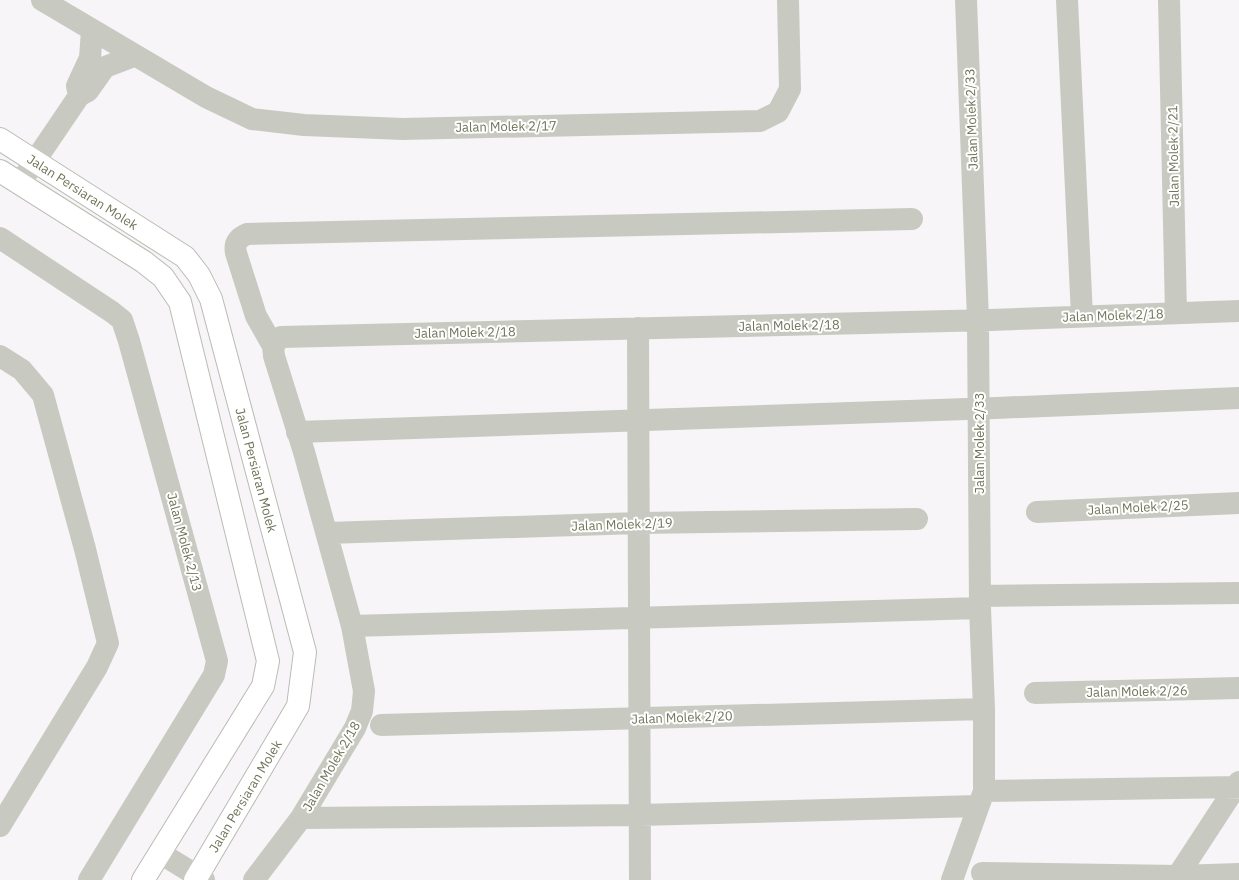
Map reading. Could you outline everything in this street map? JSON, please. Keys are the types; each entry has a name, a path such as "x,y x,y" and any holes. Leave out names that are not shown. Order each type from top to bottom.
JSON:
{"main road":[{"name":"Jalan Persiaran Molek","path":"0,139 185,257 199,275 211,299 305,652 298,706 199,879"},
{"name":"Jalan Persiaran Molek","path":"0,171 144,262 163,277 180,302 268,661 263,686 143,880"}],"street":[{"name":"Jalan Molek 2/17","path":"42,0 134,56 206,97 252,119 304,125 404,129 760,120 778,112 790,89 788,0"},
{"name":"Jalan Molek 2/33","path":"952,880 981,798 984,709 980,602 978,320 966,0"},
{"path":"1067,0 1082,316"},
{"name":"Jalan Molek 2/21","path":"1169,0 1176,313"},
{"path":"79,96 77,86 90,58 92,30"},
{"path":"20,183 79,96 88,91 105,67 134,56"},
{"path":"273,346 256,316 235,249 238,239 246,234 912,219"},
{"name":"Jalan Molek 2/13","path":"0,238 122,320 134,356 218,661 214,675 89,880"},
{"name":"Jalan Molek 2/18","path":"254,880 301,818 355,728 362,711 364,691 352,626 274,356 273,346 281,337 978,320 1239,311"},
{"path":"638,328 637,420 640,880"},
{"path":"0,356 22,370 43,395 85,549 108,643 97,667 0,826"},
{"path":"297,432 979,409 1239,398"},
{"name":"Jalan Molek 2/25","path":"1037,512 1239,503"},
{"name":"Jalan Molek 2/19","path":"326,533 638,523 917,519"},
{"path":"352,626 638,618 980,602 1239,593"},
{"name":"Jalan Molek 2/26","path":"1035,693 1239,688"},
{"name":"Jalan Molek 2/20","path":"381,725 984,709"},
{"path":"301,818 640,815 1238,786"},
{"path":"1176,878 1238,786"},
{"path":"160,853 199,879"},
{"path":"982,873 1176,878 1239,874"}]}
